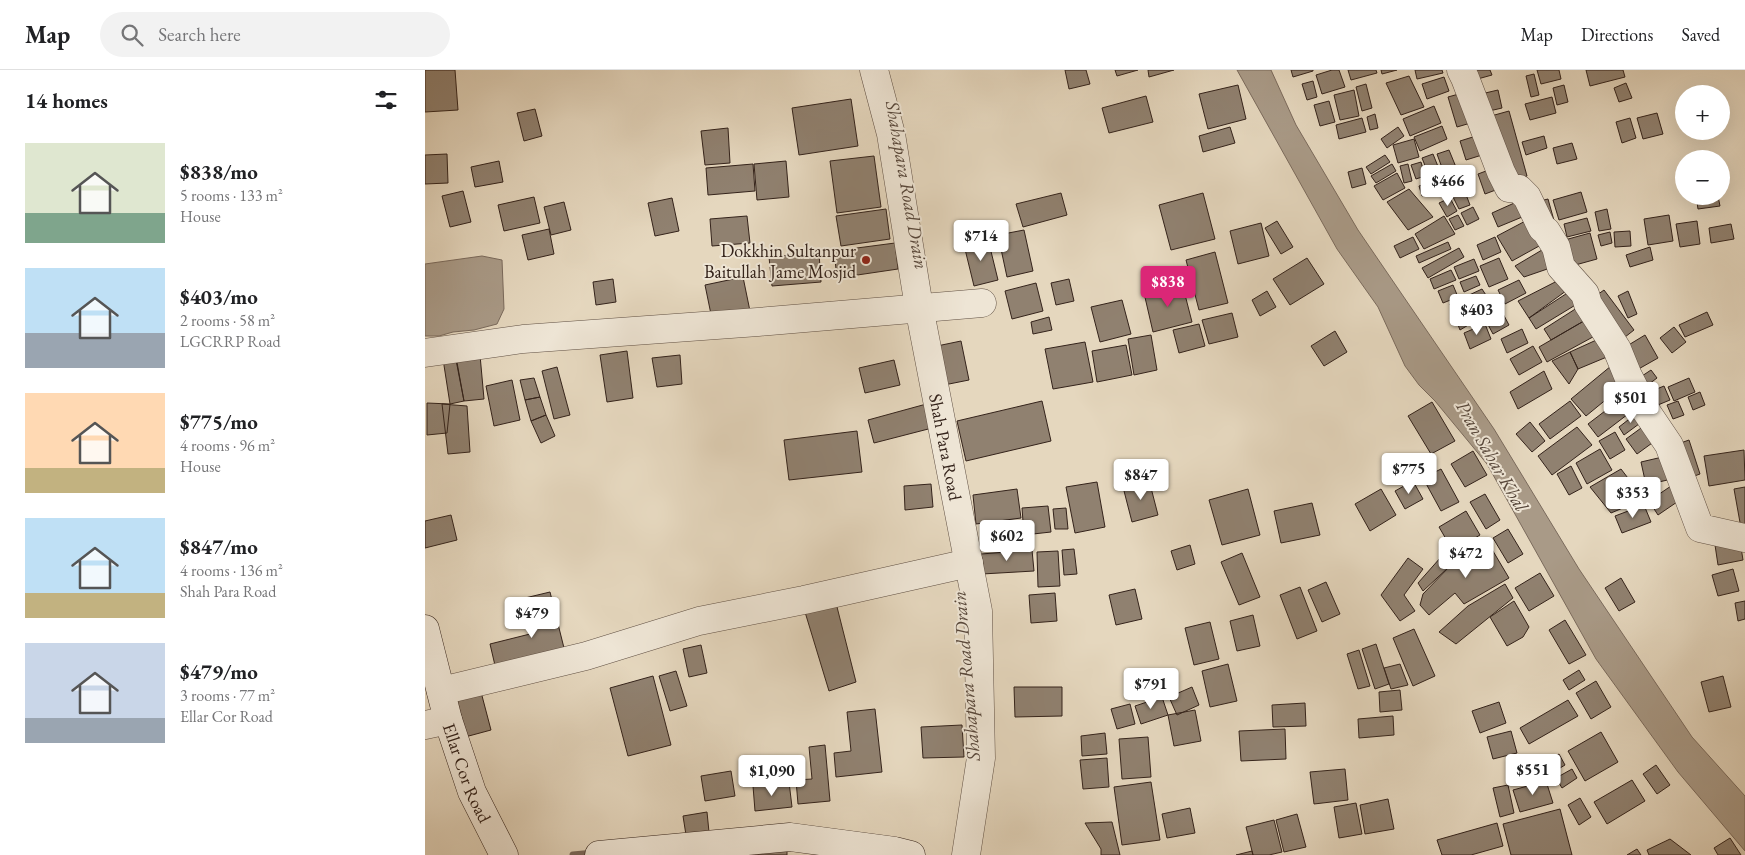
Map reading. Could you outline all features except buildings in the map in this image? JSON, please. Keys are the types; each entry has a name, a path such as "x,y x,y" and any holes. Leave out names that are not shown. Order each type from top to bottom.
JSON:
{"street":[{"name":"Shah Para Road","path":"874,70 891,134 919,308 978,611 981,758 966,855"},
{"path":"1461,70 1509,188 1519,189 1527,196 1542,228 1547,231 1556,247 1561,267 1585,294 1588,304 1617,349 1645,411 1669,445 1700,528 1745,538"},
{"path":"425,354 523,339 982,303"},
{"path":"441,691 586,656 699,621 804,600 969,563"},
{"name":"Ellar Cor Road","path":"425,629 441,691 437,723 504,855"},
{"path":"599,855 790,837 903,853"}],"water":[{"name":"Pran Sahar Khal","path":"1237,70 1271,70 1296,125 1358,230 1494,429 1579,569 1692,737 1745,796 1745,851 1678,772 1596,659 1487,464 1405,366 1378,307 1337,249"},
{"path":"482,256 502,260 504,309 497,324 439,336 425,336 425,264"}],"waterway":[{"name":"Shahapara Road Drain","path":"573,855 594,853"}],"place":[{"name":"Dokkhin Sultanpur Baitullah Jame Mosjid","path":"866,260"}]}
